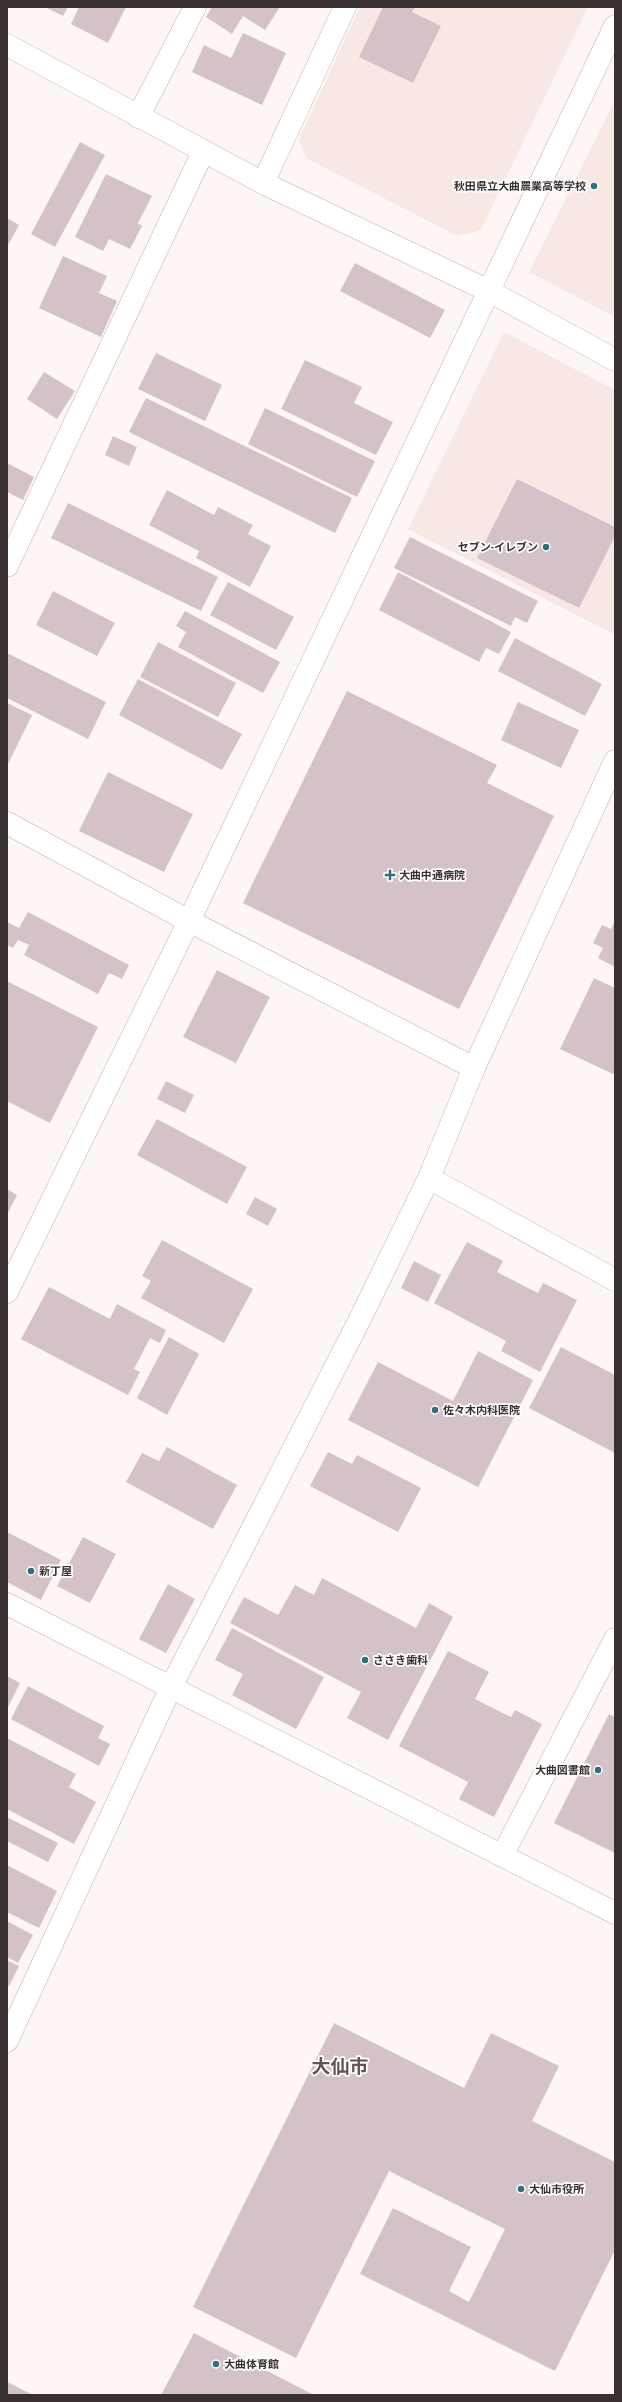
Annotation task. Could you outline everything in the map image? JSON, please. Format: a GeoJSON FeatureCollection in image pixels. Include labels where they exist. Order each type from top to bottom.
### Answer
{"type":"FeatureCollection","features":[{"type":"Feature","properties":{"kind":"street"},"geometry":{"type":"LineString","coordinates":[[138,117],[195,7]]}},
{"type":"Feature","properties":{"kind":"street"},"geometry":{"type":"LineString","coordinates":[[263,183],[345,7]]}},
{"type":"Feature","properties":{"kind":"street"},"geometry":{"type":"LineString","coordinates":[[7,1292],[189,921],[615,26]]}},
{"type":"Feature","properties":{"kind":"street"},"geometry":{"type":"LineString","coordinates":[[7,45],[203,152],[263,183],[489,291],[615,360]]}},
{"type":"Feature","properties":{"kind":"street"},"geometry":{"type":"LineString","coordinates":[[7,566],[203,152]]}},
{"type":"Feature","properties":{"kind":"street"},"geometry":{"type":"LineString","coordinates":[[7,2041],[171,1687],[359,1321],[429,1178],[474,1068],[615,761]]}},
{"type":"Feature","properties":{"kind":"street"},"geometry":{"type":"LineString","coordinates":[[7,823],[189,921],[474,1068]]}},
{"type":"Feature","properties":{"kind":"street"},"geometry":{"type":"LineString","coordinates":[[429,1178],[615,1280]]}},
{"type":"Feature","properties":{"kind":"street"},"geometry":{"type":"LineString","coordinates":[[7,1604],[615,1913]]}},
{"type":"Feature","properties":{"kind":"street"},"geometry":{"type":"LineString","coordinates":[[502,1856],[615,1639]]}},
{"type":"Feature","properties":{"kind":"shaded area"},"geometry":{"type":"Polygon","coordinates":[[[360,7],[588,7],[481,230],[457,236],[306,158],[299,139],[360,7]]]}},
{"type":"Feature","properties":{"kind":"shaded area","name":"秋田県立大曲農業高等学校"},"geometry":{"type":"Polygon","coordinates":[[[615,100],[615,317],[529,272],[615,100]]]}},
{"type":"Feature","properties":{"kind":"shaded area"},"geometry":{"type":"Polygon","coordinates":[[[504,332],[615,390],[615,635],[408,529],[504,332]]]}},
{"type":"Feature","properties":{"kind":"building"},"geometry":{"type":"Polygon","coordinates":[[[45,7],[68,7],[63,16],[45,7]]]}},
{"type":"Feature","properties":{"kind":"building"},"geometry":{"type":"Polygon","coordinates":[[[79,7],[126,7],[108,43],[71,24],[79,7]]]}},
{"type":"Feature","properties":{"kind":"building"},"geometry":{"type":"Polygon","coordinates":[[[212,7],[280,7],[265,30],[243,16],[232,34],[206,17],[212,7]]]}},
{"type":"Feature","properties":{"kind":"building"},"geometry":{"type":"Polygon","coordinates":[[[383,7],[415,7],[412,12],[441,26],[413,83],[359,57],[383,7]]]}},
{"type":"Feature","properties":{"kind":"building"},"geometry":{"type":"Polygon","coordinates":[[[243,33],[286,53],[262,105],[192,72],[204,45],[231,58],[243,33]]]}},
{"type":"Feature","properties":{"kind":"building"},"geometry":{"type":"Polygon","coordinates":[[[80,142],[105,155],[55,247],[31,234],[80,142]]]}},
{"type":"Feature","properties":{"kind":"building"},"geometry":{"type":"Polygon","coordinates":[[[106,174],[152,196],[138,223],[142,226],[130,249],[109,239],[103,251],[75,237],[106,174]]]}},
{"type":"Feature","properties":{"kind":"building"},"geometry":{"type":"Polygon","coordinates":[[[7,218],[19,225],[7,247],[7,218]]]}},
{"type":"Feature","properties":{"kind":"building"},"geometry":{"type":"Polygon","coordinates":[[[63,256],[107,276],[99,293],[117,301],[101,337],[39,308],[63,256]]]}},
{"type":"Feature","properties":{"kind":"building"},"geometry":{"type":"Polygon","coordinates":[[[355,263],[445,310],[430,338],[340,291],[355,263]]]}},
{"type":"Feature","properties":{"kind":"building"},"geometry":{"type":"Polygon","coordinates":[[[156,353],[222,385],[205,421],[138,389],[156,353]]]}},
{"type":"Feature","properties":{"kind":"building"},"geometry":{"type":"Polygon","coordinates":[[[305,360],[362,387],[354,403],[393,422],[376,455],[281,409],[305,360]]]}},
{"type":"Feature","properties":{"kind":"building"},"geometry":{"type":"Polygon","coordinates":[[[44,372],[75,391],[57,419],[27,399],[44,372]]]}},
{"type":"Feature","properties":{"kind":"building"},"geometry":{"type":"Polygon","coordinates":[[[146,398],[352,498],[335,533],[129,432],[146,398]]]}},
{"type":"Feature","properties":{"kind":"building"},"geometry":{"type":"Polygon","coordinates":[[[265,408],[375,461],[357,497],[248,444],[265,408]]]}},
{"type":"Feature","properties":{"kind":"building"},"geometry":{"type":"Polygon","coordinates":[[[113,436],[137,447],[129,466],[105,455],[113,436]]]}},
{"type":"Feature","properties":{"kind":"building"},"geometry":{"type":"Polygon","coordinates":[[[7,463],[34,477],[23,500],[7,492],[7,463]]]}},
{"type":"Feature","properties":{"kind":"building","name":"セブン-イレブン"},"geometry":{"type":"Polygon","coordinates":[[[517,479],[615,527],[615,536],[579,608],[477,558],[517,479]]]}},
{"type":"Feature","properties":{"kind":"building"},"geometry":{"type":"Polygon","coordinates":[[[167,490],[214,515],[218,507],[253,525],[248,534],[271,546],[250,587],[196,558],[199,551],[149,525],[167,490]]]}},
{"type":"Feature","properties":{"kind":"building"},"geometry":{"type":"Polygon","coordinates":[[[68,503],[218,577],[201,611],[51,538],[68,503]]]}},
{"type":"Feature","properties":{"kind":"building"},"geometry":{"type":"Polygon","coordinates":[[[410,537],[538,601],[527,623],[515,617],[511,626],[394,568],[410,537]]]}},
{"type":"Feature","properties":{"kind":"building"},"geometry":{"type":"Polygon","coordinates":[[[398,572],[511,632],[499,654],[486,648],[479,662],[379,610],[398,572]]]}},
{"type":"Feature","properties":{"kind":"building"},"geometry":{"type":"Polygon","coordinates":[[[228,582],[294,617],[276,650],[210,615],[228,582]]]}},
{"type":"Feature","properties":{"kind":"building"},"geometry":{"type":"Polygon","coordinates":[[[53,591],[115,623],[97,656],[36,625],[53,591]]]}},
{"type":"Feature","properties":{"kind":"building"},"geometry":{"type":"Polygon","coordinates":[[[185,611],[280,662],[263,693],[178,647],[186,632],[176,626],[185,611]]]}},
{"type":"Feature","properties":{"kind":"building"},"geometry":{"type":"Polygon","coordinates":[[[515,638],[602,684],[585,716],[498,671],[515,638]]]}},
{"type":"Feature","properties":{"kind":"building"},"geometry":{"type":"Polygon","coordinates":[[[158,642],[236,683],[218,717],[140,677],[158,642]]]}},
{"type":"Feature","properties":{"kind":"building"},"geometry":{"type":"Polygon","coordinates":[[[7,653],[106,702],[88,739],[7,698],[7,653]]]}},
{"type":"Feature","properties":{"kind":"building"},"geometry":{"type":"Polygon","coordinates":[[[138,679],[242,734],[222,770],[119,715],[138,679]]]}},
{"type":"Feature","properties":{"kind":"building"},"geometry":{"type":"Polygon","coordinates":[[[347,691],[497,765],[487,783],[554,816],[459,1009],[243,903],[347,691]]]}},
{"type":"Feature","properties":{"kind":"building"},"geometry":{"type":"Polygon","coordinates":[[[518,702],[579,730],[561,768],[501,740],[518,702]]]}},
{"type":"Feature","properties":{"kind":"building"},"geometry":{"type":"Polygon","coordinates":[[[7,703],[32,715],[7,766],[7,703]]]}},
{"type":"Feature","properties":{"kind":"building"},"geometry":{"type":"Polygon","coordinates":[[[108,772],[193,814],[164,872],[79,831],[108,772]]]}},
{"type":"Feature","properties":{"kind":"building"},"geometry":{"type":"Polygon","coordinates":[[[28,912],[129,965],[122,979],[109,973],[98,994],[24,955],[29,945],[18,940],[13,948],[7,945],[7,922],[19,928],[28,912]]]}},
{"type":"Feature","properties":{"kind":"building"},"geometry":{"type":"Polygon","coordinates":[[[615,921],[615,967],[598,958],[603,948],[593,943],[602,925],[611,929],[615,921]]]}},
{"type":"Feature","properties":{"kind":"building"},"geometry":{"type":"Polygon","coordinates":[[[217,970],[270,997],[236,1063],[183,1037],[217,970]]]}},
{"type":"Feature","properties":{"kind":"building"},"geometry":{"type":"Polygon","coordinates":[[[594,978],[615,988],[615,1075],[560,1049],[594,978]]]}},
{"type":"Feature","properties":{"kind":"building"},"geometry":{"type":"Polygon","coordinates":[[[7,981],[98,1027],[50,1123],[7,1101],[7,981]]]}},
{"type":"Feature","properties":{"kind":"building"},"geometry":{"type":"Polygon","coordinates":[[[166,1081],[194,1095],[185,1113],[157,1099],[166,1081]]]}},
{"type":"Feature","properties":{"kind":"building"},"geometry":{"type":"Polygon","coordinates":[[[157,1119],[247,1167],[227,1204],[137,1155],[157,1119]]]}},
{"type":"Feature","properties":{"kind":"building"},"geometry":{"type":"Polygon","coordinates":[[[7,1189],[17,1195],[7,1215],[7,1189]]]}},
{"type":"Feature","properties":{"kind":"building"},"geometry":{"type":"Polygon","coordinates":[[[255,1197],[277,1209],[268,1226],[246,1214],[255,1197]]]}},
{"type":"Feature","properties":{"kind":"building"},"geometry":{"type":"Polygon","coordinates":[[[162,1240],[253,1289],[224,1343],[141,1298],[151,1281],[142,1276],[162,1240]]]}},
{"type":"Feature","properties":{"kind":"building"},"geometry":{"type":"Polygon","coordinates":[[[467,1242],[503,1261],[497,1272],[538,1293],[543,1283],[577,1300],[540,1372],[501,1351],[506,1341],[434,1303],[467,1242]]]}},
{"type":"Feature","properties":{"kind":"building"},"geometry":{"type":"Polygon","coordinates":[[[414,1261],[441,1275],[428,1302],[401,1288],[414,1261]]]}},
{"type":"Feature","properties":{"kind":"building"},"geometry":{"type":"Polygon","coordinates":[[[49,1287],[110,1319],[117,1304],[166,1330],[160,1343],[150,1338],[134,1369],[140,1372],[128,1395],[21,1339],[49,1287]]]}},
{"type":"Feature","properties":{"kind":"building"},"geometry":{"type":"Polygon","coordinates":[[[169,1337],[199,1354],[167,1415],[137,1398],[169,1337]]]}},
{"type":"Feature","properties":{"kind":"building"},"geometry":{"type":"Polygon","coordinates":[[[561,1347],[615,1375],[615,1453],[529,1408],[561,1347]]]}},
{"type":"Feature","properties":{"kind":"building","name":"佐々木内科医院"},"geometry":{"type":"Polygon","coordinates":[[[478,1351],[533,1380],[478,1487],[348,1420],[378,1362],[453,1401],[478,1351]]]}},
{"type":"Feature","properties":{"kind":"building"},"geometry":{"type":"Polygon","coordinates":[[[167,1447],[237,1485],[213,1529],[126,1482],[142,1453],[159,1461],[167,1447]]]}},
{"type":"Feature","properties":{"kind":"building"},"geometry":{"type":"Polygon","coordinates":[[[328,1452],[352,1464],[357,1455],[421,1488],[398,1532],[310,1486],[328,1452]]]}},
{"type":"Feature","properties":{"kind":"building","name":"新丁屋"},"geometry":{"type":"Polygon","coordinates":[[[7,1532],[61,1560],[41,1600],[7,1582],[7,1532]]]}},
{"type":"Feature","properties":{"kind":"building"},"geometry":{"type":"Polygon","coordinates":[[[83,1537],[116,1554],[90,1603],[57,1586],[83,1537]]]}},
{"type":"Feature","properties":{"kind":"building","name":"ささき歯科"},"geometry":{"type":"Polygon","coordinates":[[[322,1578],[416,1628],[429,1603],[453,1617],[388,1740],[347,1718],[361,1692],[230,1623],[244,1597],[278,1615],[295,1585],[314,1595],[322,1578]]]}},
{"type":"Feature","properties":{"kind":"building"},"geometry":{"type":"Polygon","coordinates":[[[168,1584],[195,1599],[166,1653],[139,1639],[168,1584]]]}},
{"type":"Feature","properties":{"kind":"building"},"geometry":{"type":"Polygon","coordinates":[[[232,1628],[324,1677],[296,1729],[232,1695],[243,1674],[215,1660],[232,1628]]]}},
{"type":"Feature","properties":{"kind":"building"},"geometry":{"type":"Polygon","coordinates":[[[448,1651],[489,1672],[475,1699],[511,1717],[515,1710],[542,1724],[494,1817],[459,1799],[468,1782],[399,1746],[448,1651]]]}},
{"type":"Feature","properties":{"kind":"building"},"geometry":{"type":"Polygon","coordinates":[[[7,1676],[20,1683],[7,1709],[7,1676]]]}},
{"type":"Feature","properties":{"kind":"building"},"geometry":{"type":"Polygon","coordinates":[[[28,1686],[104,1726],[98,1738],[110,1744],[99,1766],[11,1719],[28,1686]]]}},
{"type":"Feature","properties":{"kind":"building","name":"大曲図書館"},"geometry":{"type":"Polygon","coordinates":[[[609,1714],[615,1717],[615,1853],[554,1823],[609,1714]]]}},
{"type":"Feature","properties":{"kind":"building"},"geometry":{"type":"Polygon","coordinates":[[[7,1738],[76,1774],[69,1787],[96,1802],[74,1844],[7,1809],[7,1738]]]}},
{"type":"Feature","properties":{"kind":"building"},"geometry":{"type":"Polygon","coordinates":[[[7,1817],[58,1843],[48,1862],[7,1841],[7,1817]]]}},
{"type":"Feature","properties":{"kind":"building"},"geometry":{"type":"Polygon","coordinates":[[[7,1865],[57,1891],[39,1928],[7,1912],[7,1865]]]}},
{"type":"Feature","properties":{"kind":"building"},"geometry":{"type":"Polygon","coordinates":[[[7,1921],[33,1935],[18,1963],[7,1957],[7,1921]]]}},
{"type":"Feature","properties":{"kind":"building"},"geometry":{"type":"Polygon","coordinates":[[[7,1960],[19,1966],[9,1986],[7,1985],[7,1960]]]}},
{"type":"Feature","properties":{"kind":"building","name":"大仙市役所"},"geometry":{"type":"Polygon","coordinates":[[[334,2023],[464,2088],[491,2033],[559,2066],[532,2121],[615,2162],[615,2250],[555,2371],[360,2274],[393,2208],[471,2247],[449,2291],[469,2302],[505,2229],[389,2171],[296,2358],[193,2307],[334,2023]]]}},
{"type":"Feature","properties":{"kind":"building","name":"大曲体育館"},"geometry":{"type":"Polygon","coordinates":[[[194,2333],[314,2395],[161,2395],[194,2333]]]}},
{"type":"Feature","properties":{"kind":"building"},"geometry":{"type":"Polygon","coordinates":[[[7,2382],[33,2395],[7,2395],[7,2382]]]}},
{"type":"Feature","properties":{"kind":"place","name":"秋田県立大曲農業高等学校"},"geometry":{"type":"Point","coordinates":[594,186]}},
{"type":"Feature","properties":{"kind":"place","name":"セブン-イレブン"},"geometry":{"type":"Point","coordinates":[546,547]}},
{"type":"Feature","properties":{"kind":"place","name":"大曲中通病院"},"geometry":{"type":"Point","coordinates":[390,875]}},
{"type":"Feature","properties":{"kind":"place","name":"佐々木内科医院"},"geometry":{"type":"Point","coordinates":[435,1410]}},
{"type":"Feature","properties":{"kind":"place","name":"新丁屋"},"geometry":{"type":"Point","coordinates":[31,1571]}},
{"type":"Feature","properties":{"kind":"place","name":"ささき歯科"},"geometry":{"type":"Point","coordinates":[365,1660]}},
{"type":"Feature","properties":{"kind":"place","name":"大曲図書館"},"geometry":{"type":"Point","coordinates":[598,1770]}},
{"type":"Feature","properties":{"kind":"place","name":"大仙市役所"},"geometry":{"type":"Point","coordinates":[521,2189]}},
{"type":"Feature","properties":{"kind":"place","name":"大曲体育館"},"geometry":{"type":"Point","coordinates":[216,2364]}},
{"type":"Feature","properties":{"kind":"district","name":"大仙市"},"geometry":{"type":"Point","coordinates":[340,2066]}}]}
